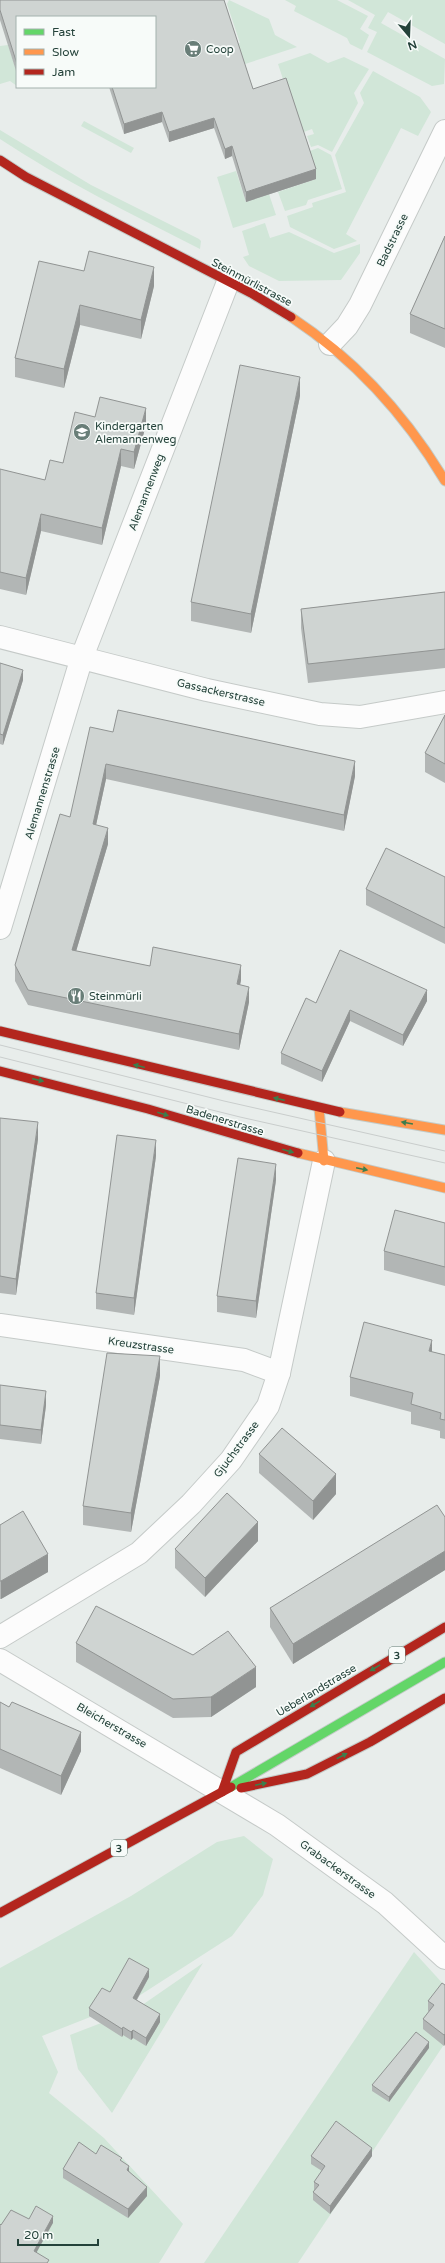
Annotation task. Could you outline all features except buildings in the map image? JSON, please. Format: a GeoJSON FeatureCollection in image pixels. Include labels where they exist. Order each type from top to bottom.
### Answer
{"type":"FeatureCollection","features":[{"type":"Feature","properties":{"kind":"main road","name":"Steinmürlistrasse"},"geometry":{"type":"LineString","coordinates":[[0,160],[26,177],[290,316],[330,344],[373,381],[402,416],[445,481]]}},
{"type":"Feature","properties":{"kind":"main road"},"geometry":{"type":"LineString","coordinates":[[0,1031],[319,1108],[445,1130]]}},
{"type":"Feature","properties":{"kind":"main road","name":"Badenerstrasse"},"geometry":{"type":"LineString","coordinates":[[0,1071],[148,1109],[324,1161],[445,1188]]}},
{"type":"Feature","properties":{"kind":"main road"},"geometry":{"type":"LineString","coordinates":[[319,1108],[324,1161]]}},
{"type":"Feature","properties":{"kind":"main road","name":"Ueberlandstrasse"},"geometry":{"type":"LineString","coordinates":[[222,1792],[236,1752],[445,1627]]}},
{"type":"Feature","properties":{"kind":"main road","name":"3"},"geometry":{"type":"LineString","coordinates":[[0,1913],[222,1792],[445,1662]]}},
{"type":"Feature","properties":{"kind":"main road","name":"3"},"geometry":{"type":"LineString","coordinates":[[222,1792],[307,1774],[370,1742],[445,1698]]}},
{"type":"Feature","properties":{"kind":"street","name":"Badstrasse"},"geometry":{"type":"LineString","coordinates":[[330,344],[346,326],[360,305],[445,131]]}},
{"type":"Feature","properties":{"kind":"street","name":"Alemannenweg"},"geometry":{"type":"LineString","coordinates":[[82,657],[228,282]]}},
{"type":"Feature","properties":{"kind":"street","name":"Gassackerstrasse"},"geometry":{"type":"LineString","coordinates":[[0,637],[207,690],[320,714],[360,717],[445,702]]}},
{"type":"Feature","properties":{"kind":"street","name":"Alemannenstrasse"},"geometry":{"type":"LineString","coordinates":[[0,928],[82,657]]}},
{"type":"Feature","properties":{"kind":"street","name":"Gjuchstrasse"},"geometry":{"type":"LineString","coordinates":[[0,1637],[139,1553],[185,1510],[235,1454],[268,1406],[279,1373],[324,1161]]}},
{"type":"Feature","properties":{"kind":"street","name":"Kreuzstrasse"},"geometry":{"type":"LineString","coordinates":[[0,1325],[244,1360],[279,1373]]}},
{"type":"Feature","properties":{"kind":"street","name":"Bleicherstrasse"},"geometry":{"type":"LineString","coordinates":[[0,1660],[222,1792]]}},
{"type":"Feature","properties":{"kind":"street","name":"Grabackerstrasse"},"geometry":{"type":"LineString","coordinates":[[222,1792],[277,1825],[385,1903],[445,1958]]}},
{"type":"Feature","properties":{"kind":"green space"},"geometry":{"type":"Polygon","coordinates":[[[229,0],[269,19],[275,35],[297,47],[242,65],[235,45],[240,43],[227,4],[229,0]]]}},
{"type":"Feature","properties":{"kind":"green space"},"geometry":{"type":"Polygon","coordinates":[[[285,0],[337,0],[368,16],[360,29],[369,35],[362,50],[350,44],[347,38],[294,11],[296,6],[285,0]]]}},
{"type":"Feature","properties":{"kind":"green space"},"geometry":{"type":"Polygon","coordinates":[[[348,0],[445,0],[445,44],[388,12],[381,23],[445,59],[444,84],[432,86],[367,52],[377,32],[368,28],[375,15],[348,0]]]}},
{"type":"Feature","properties":{"kind":"green space"},"geometry":{"type":"Polygon","coordinates":[[[8,45],[16,70],[16,85],[10,81],[0,84],[0,46],[8,45]]]}},
{"type":"Feature","properties":{"kind":"green space"},"geometry":{"type":"Polygon","coordinates":[[[310,53],[328,63],[344,57],[369,69],[354,93],[358,103],[332,152],[318,145],[311,147],[307,136],[314,134],[312,129],[301,133],[278,64],[310,53]]]}},
{"type":"Feature","properties":{"kind":"green space"},"geometry":{"type":"Polygon","coordinates":[[[373,71],[420,97],[431,112],[418,136],[401,128],[346,234],[357,241],[334,249],[290,227],[287,216],[313,207],[312,203],[346,192],[335,155],[364,103],[360,93],[373,71]]]}},
{"type":"Feature","properties":{"kind":"green space"},"geometry":{"type":"Polygon","coordinates":[[[84,121],[134,148],[131,153],[81,126],[84,121]]]}},
{"type":"Feature","properties":{"kind":"green space"},"geometry":{"type":"Polygon","coordinates":[[[0,130],[91,185],[199,239],[201,241],[200,249],[98,197],[48,169],[0,139],[0,130]]]}},
{"type":"Feature","properties":{"kind":"green space"},"geometry":{"type":"Polygon","coordinates":[[[318,148],[331,155],[342,189],[308,200],[306,205],[285,211],[278,192],[316,179],[307,152],[318,148]]]}},
{"type":"Feature","properties":{"kind":"green space"},"geometry":{"type":"Polygon","coordinates":[[[236,171],[246,202],[269,194],[276,215],[233,228],[217,177],[236,171]]]}},
{"type":"Feature","properties":{"kind":"green space"},"geometry":{"type":"Polygon","coordinates":[[[265,223],[270,238],[289,232],[334,253],[360,244],[360,253],[341,280],[279,281],[249,266],[243,257],[249,255],[242,231],[265,223]]]}},
{"type":"Feature","properties":{"kind":"green space"},"geometry":{"type":"Polygon","coordinates":[[[244,1836],[273,1859],[263,1895],[232,1936],[131,2001],[42,2036],[58,2072],[49,2093],[104,2138],[183,2224],[159,2263],[0,2263],[0,1968],[131,1896],[217,1842],[244,1836]]]}},
{"type":"Feature","properties":{"kind":"green space"},"geometry":{"type":"Polygon","coordinates":[[[414,1952],[445,1986],[445,2043],[298,2263],[204,2263],[414,1952]]]}},
{"type":"Feature","properties":{"kind":"green space"},"geometry":{"type":"Polygon","coordinates":[[[203,1963],[112,2113],[78,2069],[70,2035],[135,2010],[203,1963]]]}},
{"type":"Feature","properties":{"kind":"tram line"},"geometry":{"type":"LineString","coordinates":[[0,1045],[224,1101],[445,1151]]}},
{"type":"Feature","properties":{"kind":"tram line"},"geometry":{"type":"LineString","coordinates":[[0,1057],[240,1117],[445,1163]]}},
{"type":"Feature","properties":{"kind":"traffic: fast"},"geometry":{"type":"LineString","coordinates":[[231,1787],[445,1662]]}},
{"type":"Feature","properties":{"kind":"traffic: slow"},"geometry":{"type":"LineString","coordinates":[[291,317],[337,351],[377,390],[413,433],[430,456],[445,481]]}},
{"type":"Feature","properties":{"kind":"traffic: slow"},"geometry":{"type":"LineString","coordinates":[[319,1108],[324,1161]]}},
{"type":"Feature","properties":{"kind":"traffic: slow"},"geometry":{"type":"LineString","coordinates":[[340,1112],[445,1130]]}},
{"type":"Feature","properties":{"kind":"traffic: slow"},"geometry":{"type":"LineString","coordinates":[[298,1153],[445,1188]]}},
{"type":"Feature","properties":{"kind":"traffic: jam"},"geometry":{"type":"LineString","coordinates":[[0,160],[26,177],[251,293],[291,317]]}},
{"type":"Feature","properties":{"kind":"traffic: jam"},"geometry":{"type":"LineString","coordinates":[[0,1031],[340,1112]]}},
{"type":"Feature","properties":{"kind":"traffic: jam"},"geometry":{"type":"LineString","coordinates":[[0,1071],[148,1109],[298,1153]]}},
{"type":"Feature","properties":{"kind":"traffic: jam"},"geometry":{"type":"LineString","coordinates":[[222,1792],[236,1752],[445,1627]]}},
{"type":"Feature","properties":{"kind":"traffic: jam"},"geometry":{"type":"LineString","coordinates":[[241,1788],[307,1774],[370,1742],[445,1698]]}},
{"type":"Feature","properties":{"kind":"traffic: jam"},"geometry":{"type":"LineString","coordinates":[[0,1913],[231,1787]]}},
{"type":"Feature","properties":{"kind":"place","name":"Coop"},"geometry":{"type":"Point","coordinates":[193,49]}},
{"type":"Feature","properties":{"kind":"place","name":"Kindergarten Alemannenweg"},"geometry":{"type":"Point","coordinates":[82,432]}},
{"type":"Feature","properties":{"kind":"place","name":"Steinmürli"},"geometry":{"type":"Point","coordinates":[76,996]}}]}
